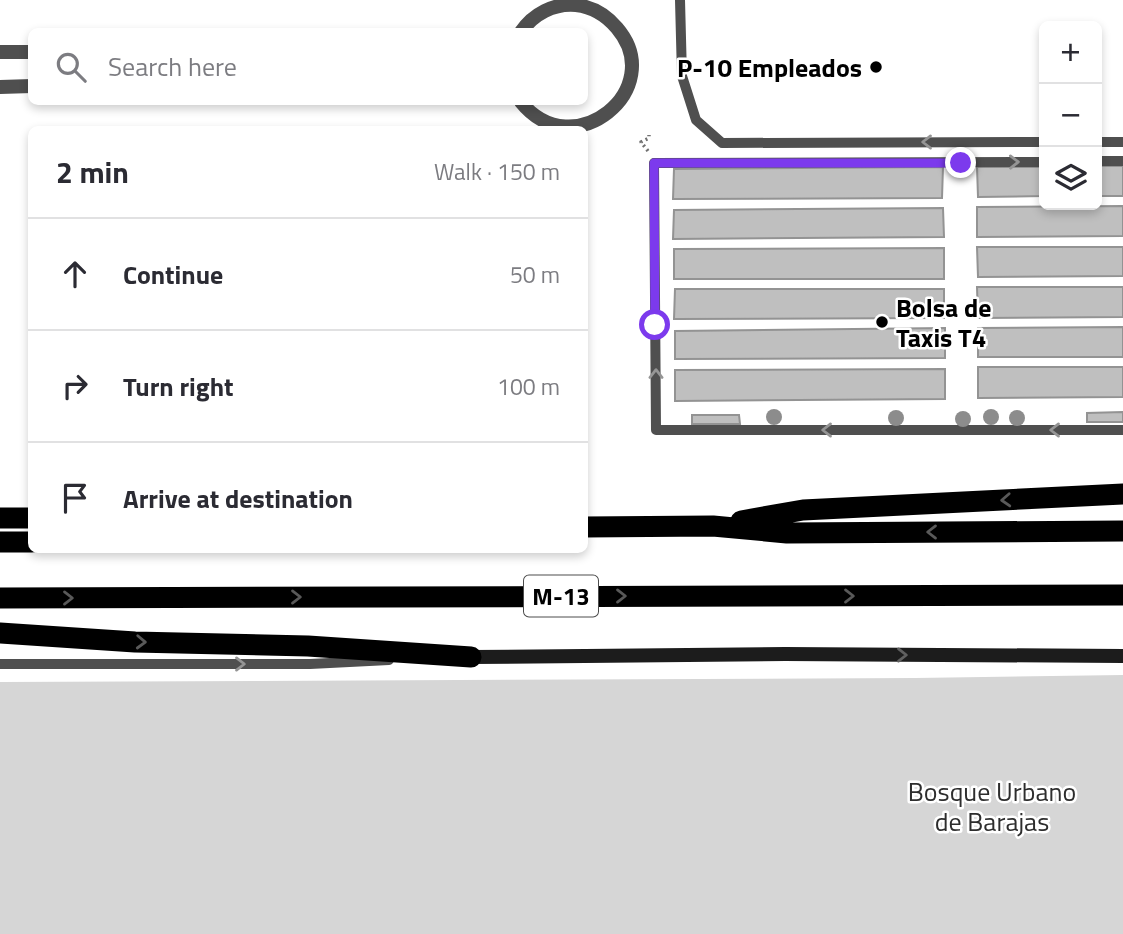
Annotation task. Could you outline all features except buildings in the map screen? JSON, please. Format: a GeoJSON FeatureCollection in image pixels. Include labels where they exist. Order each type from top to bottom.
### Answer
{"type":"FeatureCollection","features":[{"type":"Feature","properties":{"kind":"highway"},"geometry":{"type":"LineString","coordinates":[[713,526],[803,510],[1123,494]]}},
{"type":"Feature","properties":{"kind":"highway"},"geometry":{"type":"LineString","coordinates":[[0,518],[28,518]]}},
{"type":"Feature","properties":{"kind":"highway"},"geometry":{"type":"LineString","coordinates":[[588,527],[713,526],[787,533],[1123,531]]}},
{"type":"Feature","properties":{"kind":"highway"},"geometry":{"type":"LineString","coordinates":[[0,542],[28,542]]}},
{"type":"Feature","properties":{"kind":"highway","name":"M-13"},"geometry":{"type":"LineString","coordinates":[[0,598],[1123,595]]}},
{"type":"Feature","properties":{"kind":"highway"},"geometry":{"type":"LineString","coordinates":[[0,634],[135,642],[308,646],[471,657]]}},
{"type":"Feature","properties":{"kind":"street"},"geometry":{"type":"LineString","coordinates":[[523,28],[539,0]]}},
{"type":"Feature","properties":{"kind":"street"},"geometry":{"type":"LineString","coordinates":[[582,126],[606,115],[619,103],[628,87],[631,69],[630,51],[623,34],[599,0]]}},
{"type":"Feature","properties":{"kind":"street"},"geometry":{"type":"LineString","coordinates":[[523,28],[541,12],[567,5],[594,10],[610,19]]}},
{"type":"Feature","properties":{"kind":"street"},"geometry":{"type":"LineString","coordinates":[[0,52],[28,52]]}},
{"type":"Feature","properties":{"kind":"street"},"geometry":{"type":"LineString","coordinates":[[0,87],[28,86]]}},
{"type":"Feature","properties":{"kind":"street"},"geometry":{"type":"LineString","coordinates":[[523,105],[545,121],[560,126]]}},
{"type":"Feature","properties":{"kind":"street"},"geometry":{"type":"LineString","coordinates":[[471,657],[771,654],[1123,656]]}},
{"type":"Feature","properties":{"kind":"lane"},"geometry":{"type":"LineString","coordinates":[[680,0],[682,76],[696,120],[722,143],[1039,142]]}},
{"type":"Feature","properties":{"kind":"lane"},"geometry":{"type":"LineString","coordinates":[[1102,142],[1123,142]]}},
{"type":"Feature","properties":{"kind":"lane"},"geometry":{"type":"LineString","coordinates":[[1102,161],[1123,161]]}},
{"type":"Feature","properties":{"kind":"lane"},"geometry":{"type":"LineString","coordinates":[[1039,162],[654,163],[656,430],[1123,430]]}},
{"type":"Feature","properties":{"kind":"lane"},"geometry":{"type":"LineString","coordinates":[[0,664],[310,664],[471,657]]}},
{"type":"Feature","properties":{"kind":"path"},"geometry":{"type":"LineString","coordinates":[[647,157],[649,150],[641,142],[649,138],[649,135]]}},
{"type":"Feature","properties":{"kind":"green space","name":"Bosque Urbano de Barajas"},"geometry":{"type":"Polygon","coordinates":[[[1123,675],[1123,934],[0,934],[0,682],[1123,675]]]}},
{"type":"Feature","properties":{"kind":"place","name":"P-10 Empleados"},"geometry":{"type":"Point","coordinates":[876,67]}},
{"type":"Feature","properties":{"kind":"place","name":"Bolsa de Taxis T4"},"geometry":{"type":"Point","coordinates":[882,322]}},
{"type":"Feature","properties":{"kind":"route"},"geometry":{"type":"LineString","coordinates":[[655,325],[654,163],[961,163]]}}]}
